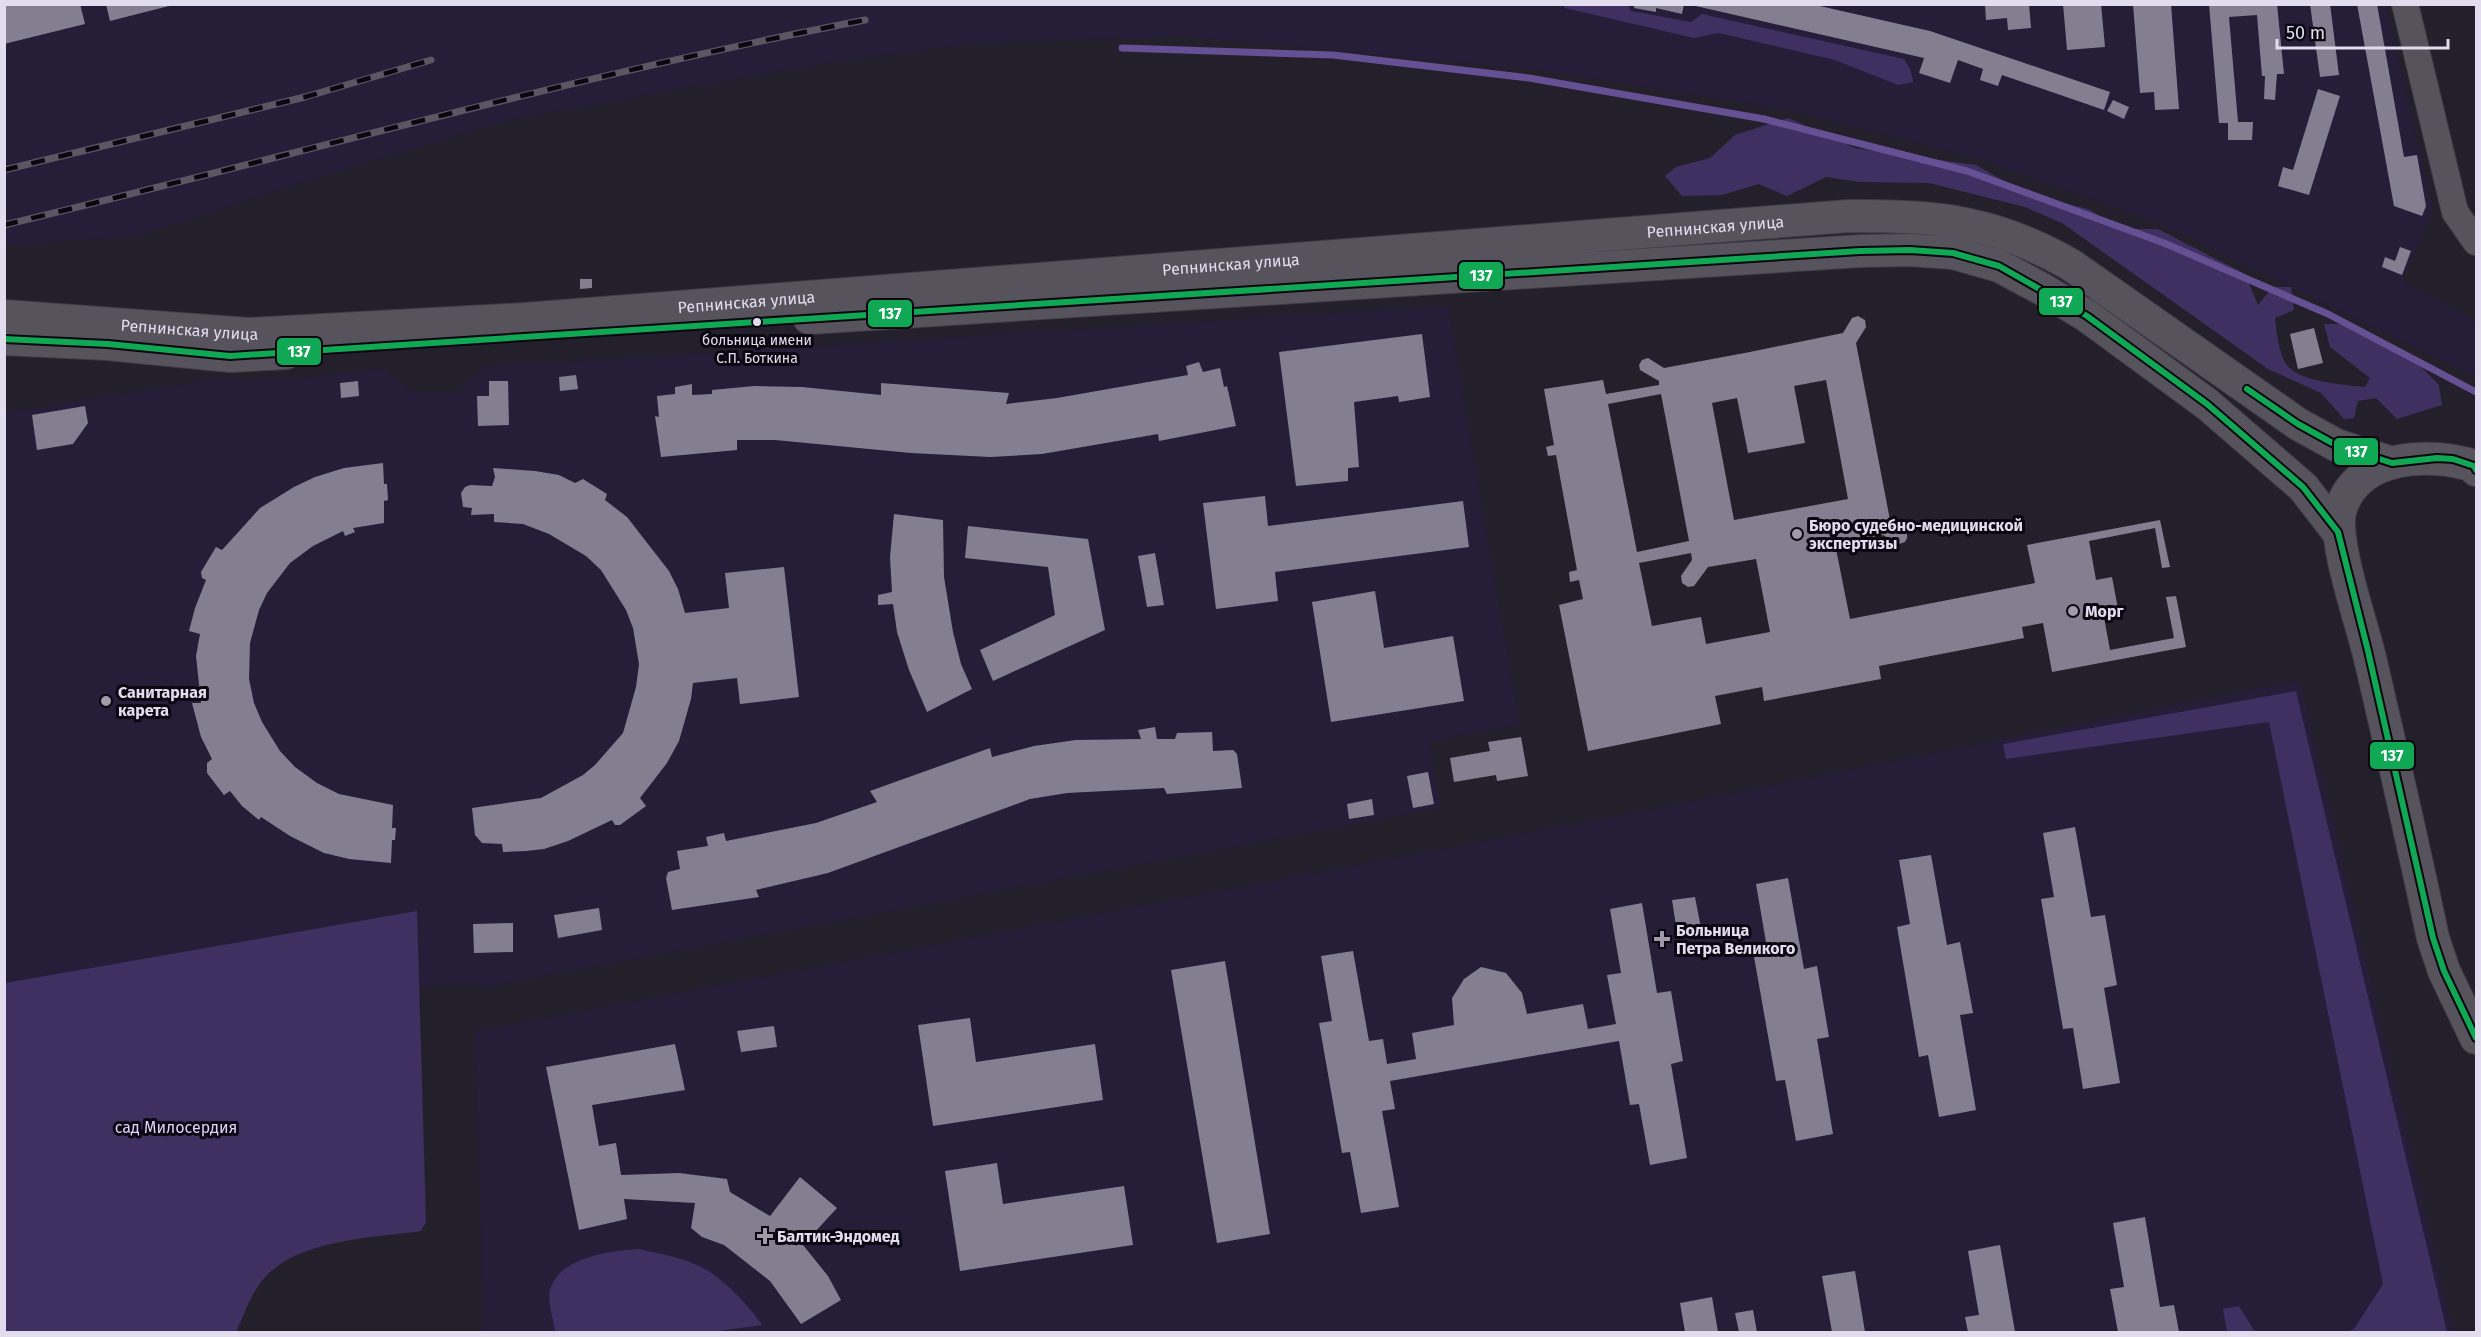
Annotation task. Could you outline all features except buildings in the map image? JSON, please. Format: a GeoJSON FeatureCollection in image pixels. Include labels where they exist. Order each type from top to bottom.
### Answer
{"type":"FeatureCollection","features":[{"type":"Feature","properties":{"kind":"street"},"geometry":{"type":"LineString","coordinates":[[2405,4],[2456,212],[2476,242]]}},
{"type":"Feature","properties":{"kind":"street","name":"Репнинская улица"},"geometry":{"type":"LineString","coordinates":[[4,316],[249,334],[525,319],[1849,216],[1910,216],[1962,222],[2001,232],[2041,248],[2071,265],[2298,424],[2336,446],[2392,463]]}},
{"type":"Feature","properties":{"kind":"street","name":"Репнинская улица"},"geometry":{"type":"LineString","coordinates":[[4,339],[108,345],[230,356],[1860,250],[1942,253],[1999,266],[2069,305],[2121,340],[2207,404],[2288,474],[2303,488],[2338,532]]}},
{"type":"Feature","properties":{"kind":"street"},"geometry":{"type":"LineString","coordinates":[[2472,1024],[2444,971],[2433,938],[2368,651],[2338,532],[2341,508],[2352,487],[2370,471],[2392,463],[2437,458],[2453,459],[2476,466]]}},
{"type":"Feature","properties":{"kind":"shaded area"},"geometry":{"type":"Polygon","coordinates":[[[4,5],[2386,5],[2433,210],[2402,281],[2476,321],[2476,377],[2157,222],[1982,160],[1791,110],[1532,69],[1181,36],[977,43],[832,62],[516,118],[329,174],[136,236],[5,245],[4,5]]]}},
{"type":"Feature","properties":{"kind":"shaded area"},"geometry":{"type":"Polygon","coordinates":[[[1448,306],[1519,725],[1429,741],[1441,808],[485,987],[478,984],[420,986],[417,911],[5,983],[5,412],[212,380],[281,381],[376,369],[386,371],[409,392],[456,392],[484,367],[1448,306]]]}},
{"type":"Feature","properties":{"kind":"shaded area","name":"Больница Петра Великого"},"geometry":{"type":"Polygon","coordinates":[[[2300,680],[2454,1332],[482,1332],[476,1031],[1581,823],[2300,680]]]}},
{"type":"Feature","properties":{"kind":"green space"},"geometry":{"type":"Polygon","coordinates":[[[1563,5],[1628,5],[1631,11],[1691,22],[1702,14],[1904,59],[1911,71],[1913,82],[1898,85],[1835,60],[1719,33],[1694,38],[1565,8],[1563,5]]]}},
{"type":"Feature","properties":{"kind":"green space"},"geometry":{"type":"Polygon","coordinates":[[[1788,118],[1855,148],[1976,165],[2027,194],[2088,209],[2120,229],[2158,229],[2245,274],[2258,305],[2273,287],[2291,287],[2294,310],[2275,318],[2281,353],[2292,370],[2323,382],[2365,387],[2370,378],[2330,347],[2324,324],[2340,324],[2407,353],[2439,385],[2442,405],[2397,419],[2376,398],[2358,401],[2354,418],[2344,419],[2321,393],[2268,369],[2062,223],[2025,207],[1929,183],[1860,182],[1826,177],[1787,196],[1759,184],[1722,195],[1682,196],[1665,176],[1676,167],[1710,158],[1735,135],[1788,118]]]}},
{"type":"Feature","properties":{"kind":"green space"},"geometry":{"type":"Polygon","coordinates":[[[2296,691],[2447,1332],[2346,1332],[2354,1329],[2383,1284],[2269,722],[2006,759],[2003,744],[2296,691]]]}},
{"type":"Feature","properties":{"kind":"green space","name":"сад Милосердия"},"geometry":{"type":"Polygon","coordinates":[[[417,911],[426,1222],[421,1231],[339,1242],[299,1254],[282,1263],[267,1275],[257,1288],[236,1332],[5,1332],[5,983],[417,911]]]}},
{"type":"Feature","properties":{"kind":"green space"},"geometry":{"type":"Polygon","coordinates":[[[639,1249],[685,1260],[702,1267],[738,1296],[762,1325],[712,1332],[555,1332],[549,1295],[555,1279],[564,1270],[574,1263],[600,1254],[639,1249]]]}},
{"type":"Feature","properties":{"kind":"green space"},"geometry":{"type":"Polygon","coordinates":[[[2239,1306],[2255,1332],[2227,1332],[2223,1309],[2239,1306]]]}},
{"type":"Feature","properties":{"kind":"waterway"},"geometry":{"type":"LineString","coordinates":[[1122,48],[1333,55],[1529,78],[1764,119],[1967,171],[2164,243],[2328,314],[2476,392]]}},
{"type":"Feature","properties":{"kind":"railway"},"geometry":{"type":"LineString","coordinates":[[4,225],[541,91],[865,20]]}},
{"type":"Feature","properties":{"kind":"railway"},"geometry":{"type":"LineString","coordinates":[[4,170],[305,97],[431,60]]}},
{"type":"Feature","properties":{"kind":"transit line","name":"137"},"geometry":{"type":"LineString","coordinates":[[4,339],[108,344],[230,356],[1860,251],[1910,250],[1953,253],[1999,266],[2087,316],[2207,404],[2303,487],[2338,532],[2368,651],[2433,938],[2444,971],[2476,1038]]}},
{"type":"Feature","properties":{"kind":"transit line","name":"137"},"geometry":{"type":"LineString","coordinates":[[2247,389],[2298,424],[2336,445],[2392,463],[2437,458],[2453,459],[2474,466],[2476,470]]}},
{"type":"Feature","properties":{"kind":"place","name":"больница имени С.П. Боткина"},"geometry":{"type":"Point","coordinates":[757,322]}},
{"type":"Feature","properties":{"kind":"place","name":"Бюро судебно-медицинской экспертизы"},"geometry":{"type":"Point","coordinates":[1797,534]}},
{"type":"Feature","properties":{"kind":"place","name":"Морг"},"geometry":{"type":"Point","coordinates":[2073,611]}},
{"type":"Feature","properties":{"kind":"place","name":"Санитарная карета"},"geometry":{"type":"Point","coordinates":[106,701]}},
{"type":"Feature","properties":{"kind":"place","name":"Больница Петра Великого"},"geometry":{"type":"Point","coordinates":[1662,939]}},
{"type":"Feature","properties":{"kind":"place","name":"Балтик-Эндомед"},"geometry":{"type":"Point","coordinates":[765,1236]}}]}
